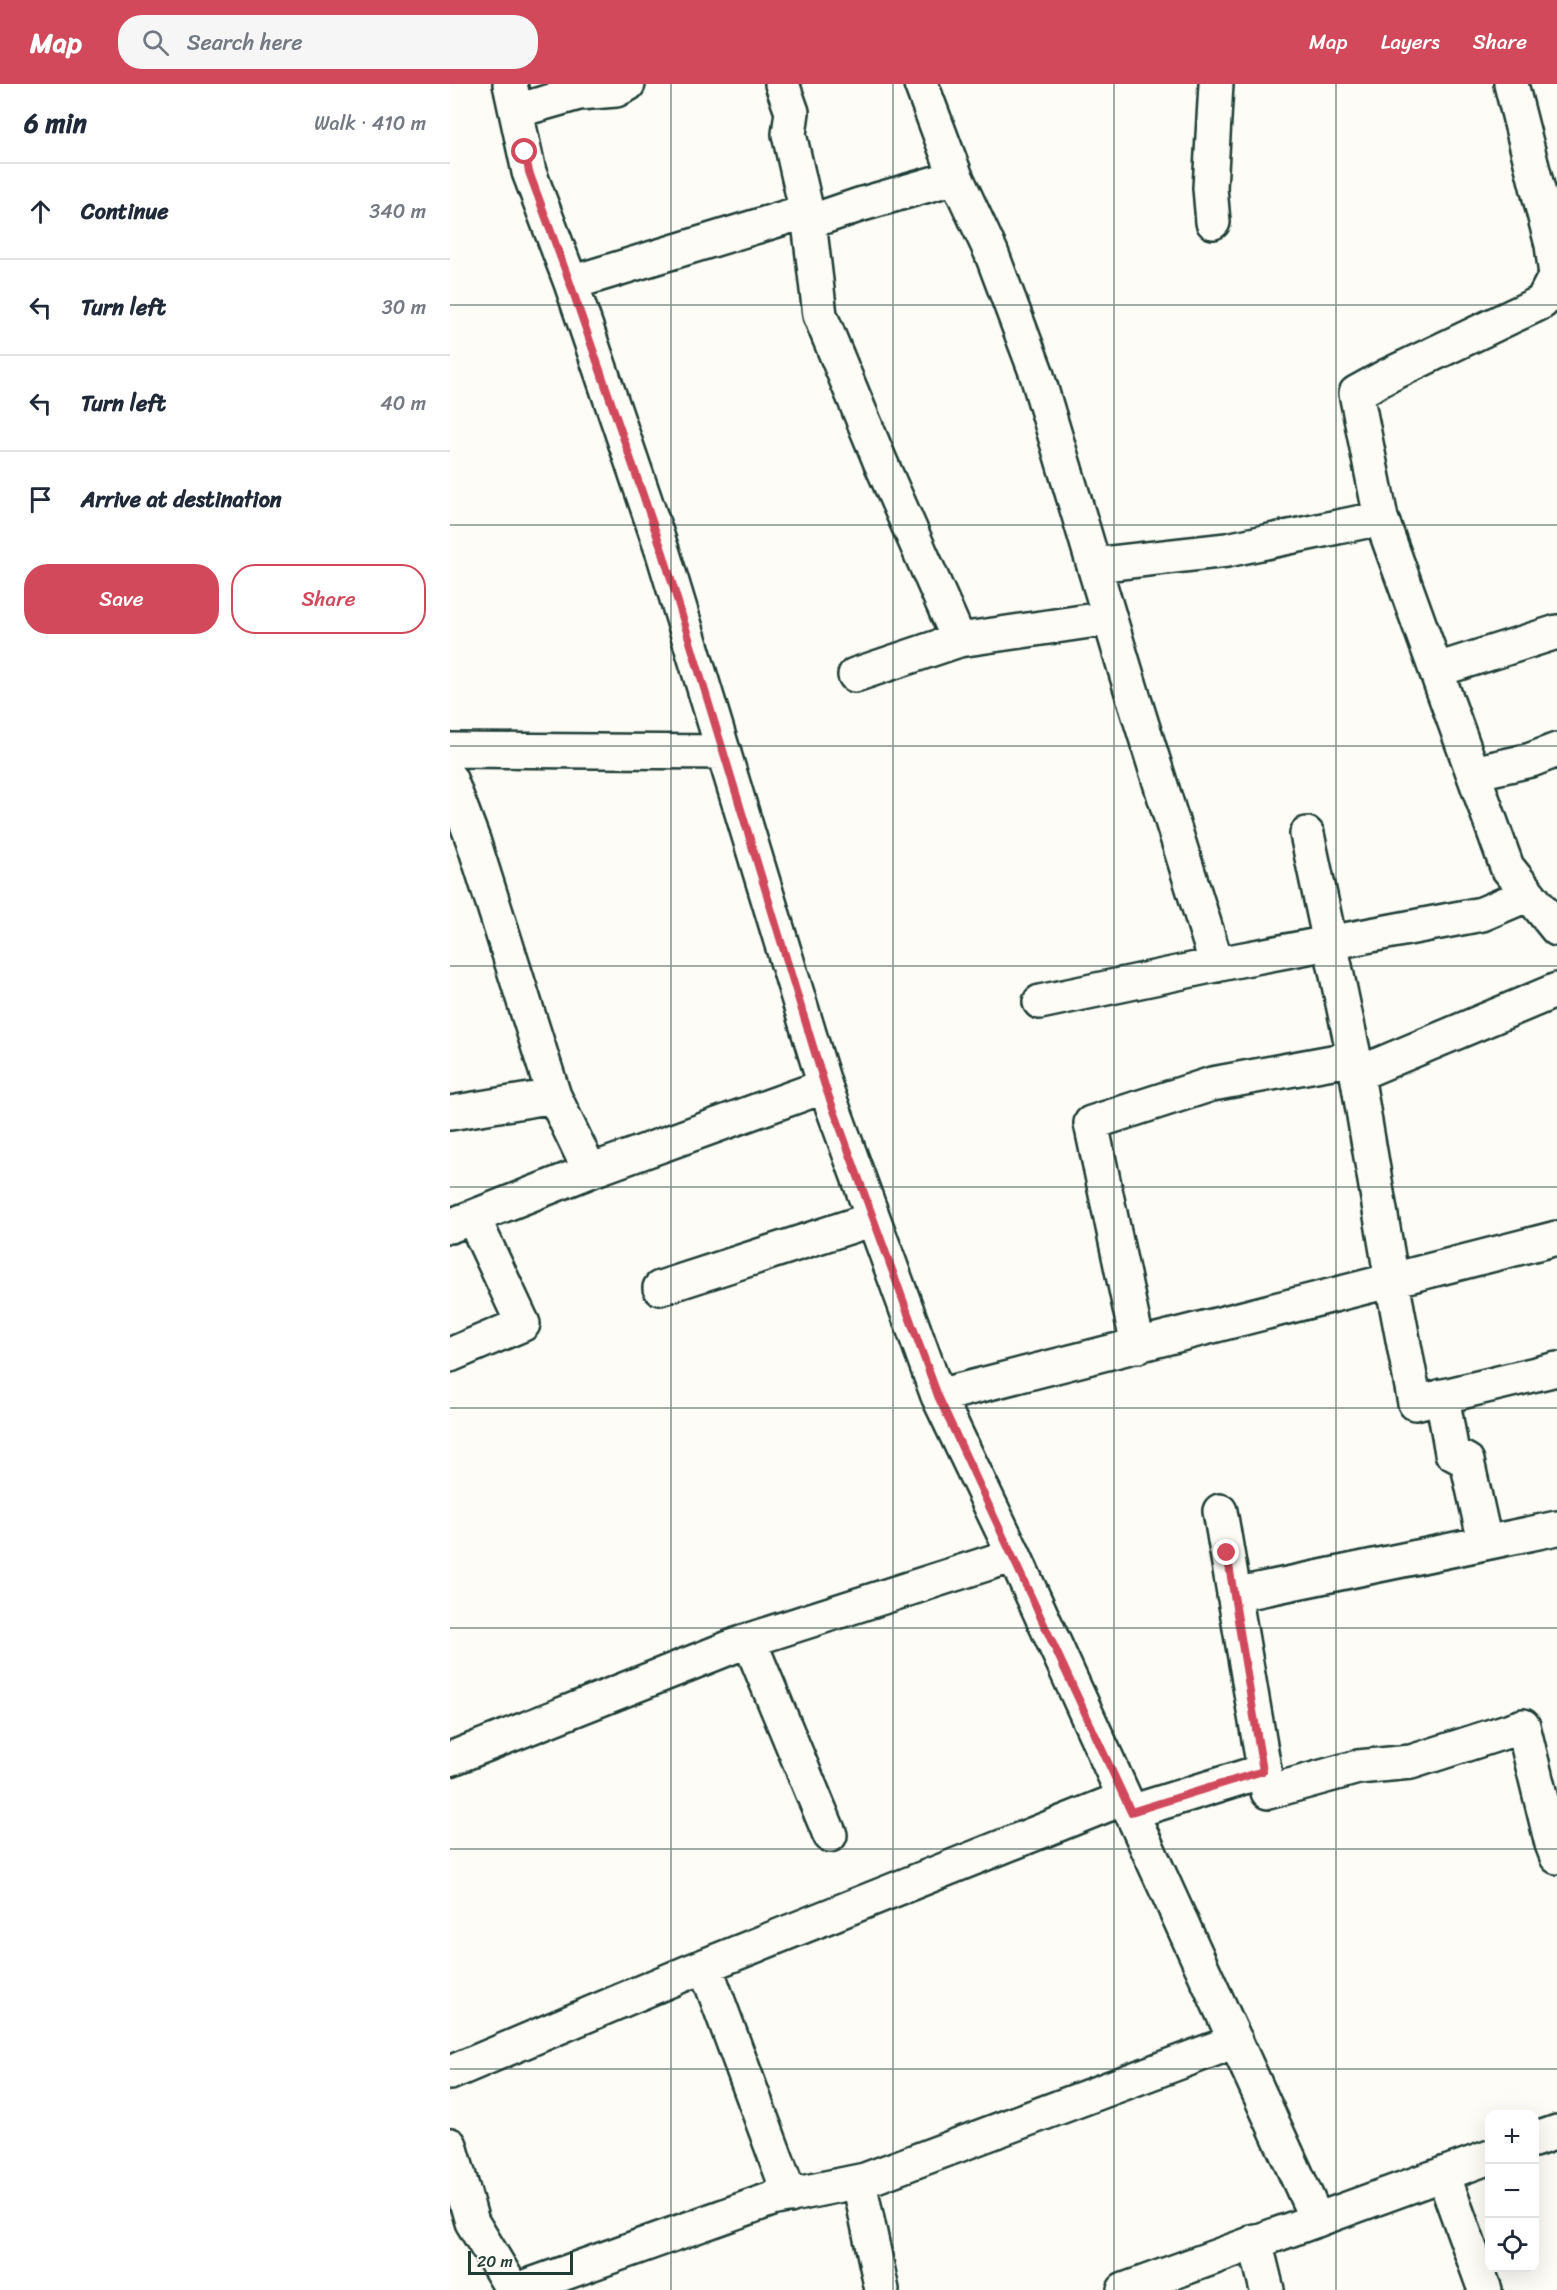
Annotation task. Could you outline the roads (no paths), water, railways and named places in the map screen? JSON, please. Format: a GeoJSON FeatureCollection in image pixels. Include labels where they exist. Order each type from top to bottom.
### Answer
{"type":"FeatureCollection","features":[{"type":"Feature","properties":{"kind":"street"},"geometry":{"type":"LineString","coordinates":[[628,84],[616,90],[513,98],[529,172],[570,283],[663,553],[825,1086],[938,1396],[1014,1555],[1317,2220]]}},
{"type":"Feature","properties":{"kind":"street"},"geometry":{"type":"LineString","coordinates":[[782,84],[792,112],[789,134],[808,217],[820,315],[880,461],[959,640]]}},
{"type":"Feature","properties":{"kind":"street"},"geometry":{"type":"LineString","coordinates":[[921,84],[956,177],[991,252],[1036,372],[1217,965]]}},
{"type":"Feature","properties":{"kind":"street"},"geometry":{"type":"LineString","coordinates":[[1213,222],[1210,188],[1216,84]]}},
{"type":"Feature","properties":{"kind":"street"},"geometry":{"type":"LineString","coordinates":[[1510,84],[1547,181],[1557,275],[1542,302],[1356,393],[1382,518],[1507,867],[1545,906]]}},
{"type":"Feature","properties":{"kind":"street"},"geometry":{"type":"LineString","coordinates":[[570,283],[956,177]]}},
{"type":"Feature","properties":{"kind":"street"},"geometry":{"type":"LineString","coordinates":[[1094,565],[1227,550],[1382,518]]}},
{"type":"Feature","properties":{"kind":"street"},"geometry":{"type":"LineString","coordinates":[[855,675],[959,640],[1110,618]]}},
{"type":"Feature","properties":{"kind":"street"},"geometry":{"type":"LineString","coordinates":[[1437,670],[1557,632]]}},
{"type":"Feature","properties":{"kind":"street"},"geometry":{"type":"LineString","coordinates":[[450,750],[724,752]]}},
{"type":"Feature","properties":{"kind":"street"},"geometry":{"type":"LineString","coordinates":[[1473,773],[1531,760],[1557,750]]}},
{"type":"Feature","properties":{"kind":"street"},"geometry":{"type":"LineString","coordinates":[[450,778],[473,840],[554,1096],[590,1171]]}},
{"type":"Feature","properties":{"kind":"street"},"geometry":{"type":"LineString","coordinates":[[1307,834],[1355,1066],[1415,1403],[1557,1369]]}},
{"type":"Feature","properties":{"kind":"street"},"geometry":{"type":"LineString","coordinates":[[1040,1002],[1482,914],[1545,906]]}},
{"type":"Feature","properties":{"kind":"street"},"geometry":{"type":"LineString","coordinates":[[1138,1346],[1090,1123],[1212,1084],[1355,1066],[1557,990]]}},
{"type":"Feature","properties":{"kind":"street"},"geometry":{"type":"LineString","coordinates":[[450,1355],[523,1324],[461,1221],[590,1171],[825,1086]]}},
{"type":"Feature","properties":{"kind":"street"},"geometry":{"type":"LineString","coordinates":[[450,1113],[554,1096]]}},
{"type":"Feature","properties":{"kind":"street"},"geometry":{"type":"LineString","coordinates":[[660,1288],[873,1219]]}},
{"type":"Feature","properties":{"kind":"street"},"geometry":{"type":"LineString","coordinates":[[938,1396],[1557,1238]]}},
{"type":"Feature","properties":{"kind":"street"},"geometry":{"type":"LineString","coordinates":[[1442,1396],[1452,1453],[1467,1461],[1485,1542]]}},
{"type":"Feature","properties":{"kind":"street"},"geometry":{"type":"LineString","coordinates":[[1220,1511],[1268,1792],[1358,1767],[1411,1762],[1523,1726],[1557,1857]]}},
{"type":"Feature","properties":{"kind":"street"},"geometry":{"type":"LineString","coordinates":[[1234,1595],[1557,1528]]}},
{"type":"Feature","properties":{"kind":"street"},"geometry":{"type":"LineString","coordinates":[[450,1758],[749,1640],[1014,1555]]}},
{"type":"Feature","properties":{"kind":"street"},"geometry":{"type":"LineString","coordinates":[[749,1640],[830,1835]]}},
{"type":"Feature","properties":{"kind":"street"},"geometry":{"type":"LineString","coordinates":[[450,2073],[705,1966],[1128,1805],[1263,1771]]}},
{"type":"Feature","properties":{"kind":"street"},"geometry":{"type":"LineString","coordinates":[[705,1966],[790,2196]]}},
{"type":"Feature","properties":{"kind":"street"},"geometry":{"type":"LineString","coordinates":[[450,2145],[472,2222],[515,2290],[772,2199],[859,2182],[1236,2041]]}},
{"type":"Feature","properties":{"kind":"street"},"geometry":{"type":"LineString","coordinates":[[1539,2138],[1557,2132]]}},
{"type":"Feature","properties":{"kind":"street"},"geometry":{"type":"LineString","coordinates":[[1124,2290],[1485,2159]]}},
{"type":"Feature","properties":{"kind":"street"},"geometry":{"type":"LineString","coordinates":[[1443,2174],[1485,2290]]}},
{"type":"Feature","properties":{"kind":"street"},"geometry":{"type":"LineString","coordinates":[[859,2182],[882,2290]]}},
{"type":"Feature","properties":{"kind":"street"},"geometry":{"type":"LineString","coordinates":[[1255,2241],[1267,2290]]}}]}
